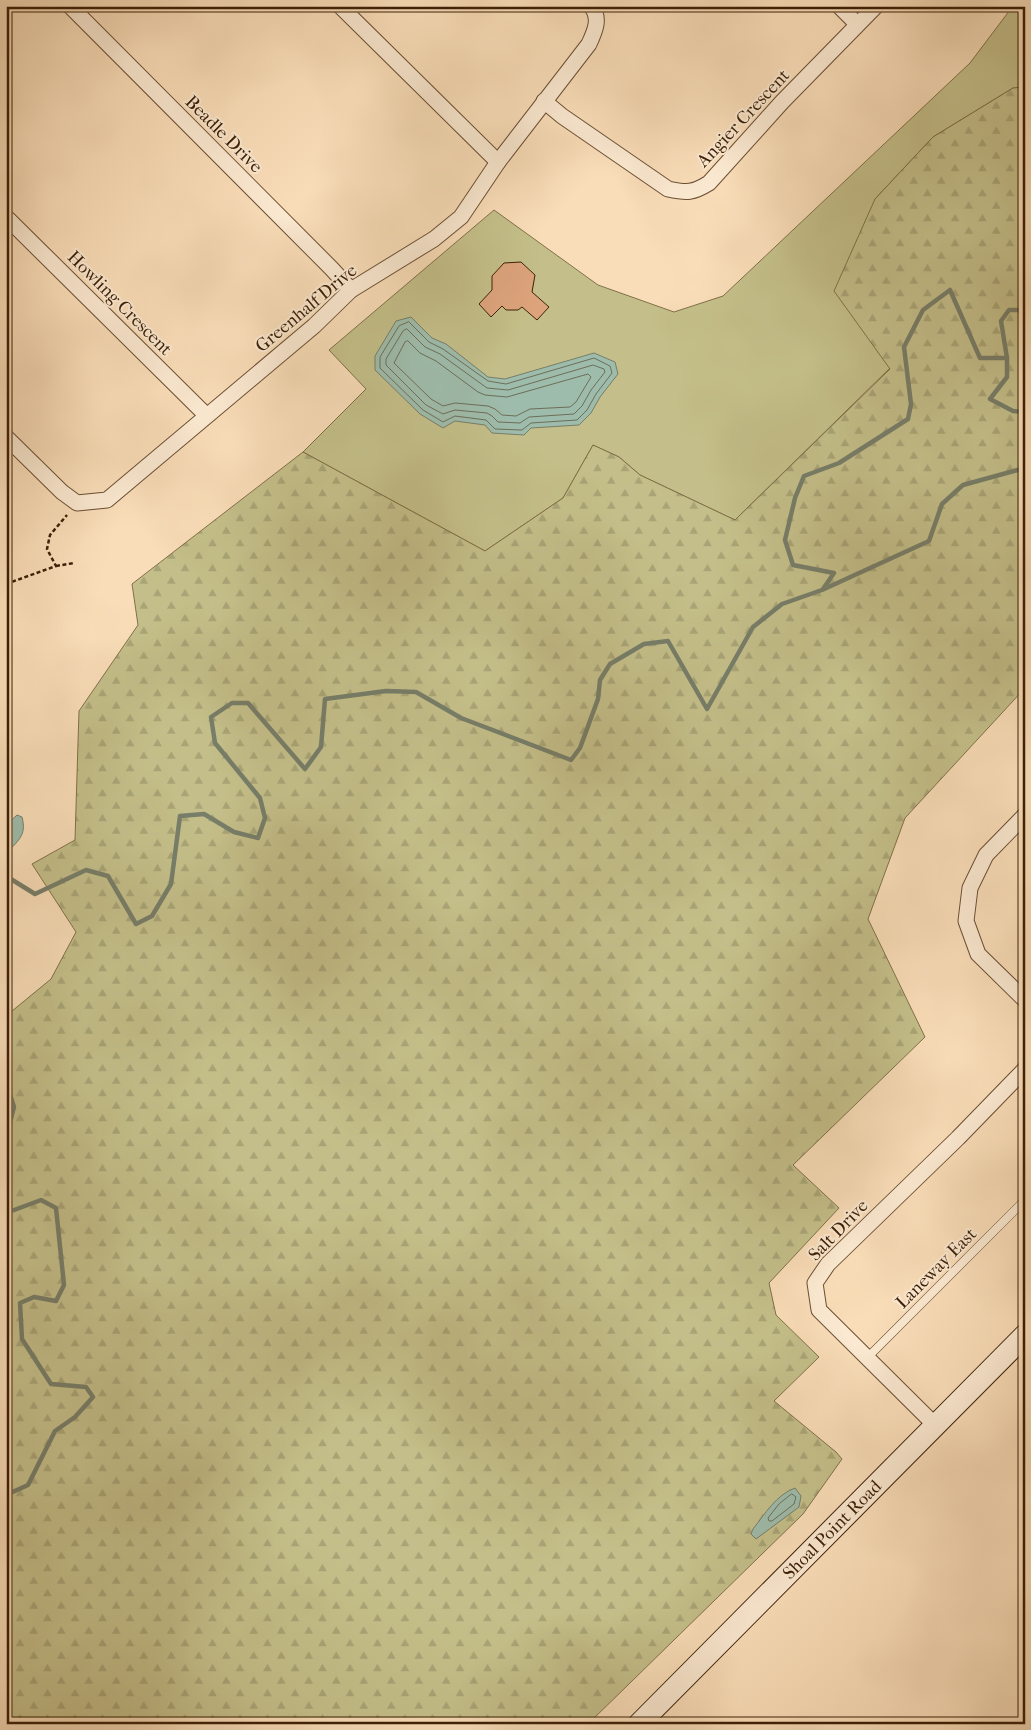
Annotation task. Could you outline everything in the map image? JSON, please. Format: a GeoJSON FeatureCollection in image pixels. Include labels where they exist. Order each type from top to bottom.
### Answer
{"type":"FeatureCollection","features":[{"type":"Feature","properties":{"kind":"street","name":"Beadle Drive"},"geometry":{"type":"LineString","coordinates":[[70,6],[351,290]]}},
{"type":"Feature","properties":{"kind":"street"},"geometry":{"type":"LineString","coordinates":[[340,6],[498,162]]}},
{"type":"Feature","properties":{"kind":"street","name":"Greenhalf Drive"},"geometry":{"type":"LineString","coordinates":[[77,503],[106,500],[314,326],[351,290],[434,239],[461,217],[498,162],[588,44],[596,28],[595,12],[590,6]]}},
{"type":"Feature","properties":{"kind":"street"},"geometry":{"type":"LineString","coordinates":[[838,6],[857,24]]}},
{"type":"Feature","properties":{"kind":"street","name":"Angier Crescent"},"geometry":{"type":"LineString","coordinates":[[544,101],[562,116],[668,189],[684,193],[697,190],[709,183],[782,102],[876,6]]}},
{"type":"Feature","properties":{"kind":"street","name":"Howling Crescent"},"geometry":{"type":"LineString","coordinates":[[6,217],[206,416]]}},
{"type":"Feature","properties":{"kind":"street"},"geometry":{"type":"LineString","coordinates":[[6,437],[62,492],[77,503]]}},
{"type":"Feature","properties":{"kind":"street"},"geometry":{"type":"LineString","coordinates":[[1025,815],[986,855],[970,888],[966,921],[978,954],[1025,1000]]}},
{"type":"Feature","properties":{"kind":"street","name":"Salt Drive"},"geometry":{"type":"LineString","coordinates":[[936,1425],[819,1310],[815,1283],[828,1264],[958,1138],[1025,1069]]}},
{"type":"Feature","properties":{"kind":"street","name":"Shoal Point Road"},"geometry":{"type":"LineString","coordinates":[[639,1724],[1025,1335]]}},
{"type":"Feature","properties":{"kind":"lane","name":"Laneway East"},"geometry":{"type":"LineString","coordinates":[[868,1357],[1025,1200]]}},
{"type":"Feature","properties":{"kind":"path"},"geometry":{"type":"LineString","coordinates":[[56,566],[47,549],[50,535],[77,503]]}},
{"type":"Feature","properties":{"kind":"path"},"geometry":{"type":"LineString","coordinates":[[6,584],[56,566],[74,563]]}},
{"type":"Feature","properties":{"kind":"green space"},"geometry":{"type":"Polygon","coordinates":[[[1013,6],[1025,6],[1025,87],[1013,88],[933,137],[875,199],[890,368],[735,520],[640,475],[619,457],[593,445],[563,498],[485,551],[303,452],[366,389],[329,350],[494,210],[598,285],[674,312],[723,296],[970,63],[1013,6]]]}},
{"type":"Feature","properties":{"kind":"green space"},"geometry":{"type":"Polygon","coordinates":[[[1025,87],[1025,688],[905,818],[868,919],[925,1037],[793,1165],[839,1208],[769,1283],[776,1315],[819,1357],[774,1401],[842,1459],[803,1514],[588,1724],[6,1724],[6,1016],[51,979],[76,932],[32,864],[75,840],[79,711],[138,625],[132,584],[303,452],[485,551],[563,498],[593,445],[619,457],[640,475],[735,520],[890,369],[834,291],[875,199],[933,137],[1013,88],[1025,87]]]}},
{"type":"Feature","properties":{"kind":"water"},"geometry":{"type":"Polygon","coordinates":[[[411,317],[432,338],[446,344],[488,377],[505,379],[594,353],[615,362],[618,374],[600,397],[591,413],[579,425],[531,428],[524,435],[492,433],[485,425],[455,421],[443,428],[420,414],[375,370],[375,356],[396,321],[411,317]]]}},
{"type":"Feature","properties":{"kind":"water"},"geometry":{"type":"Polygon","coordinates":[[[17,815],[22,817],[22,833],[18,841],[6,854],[6,825],[17,815]]]}},
{"type":"Feature","properties":{"kind":"water"},"geometry":{"type":"Polygon","coordinates":[[[795,1488],[801,1496],[799,1507],[756,1539],[751,1534],[753,1529],[771,1505],[782,1495],[795,1488]]]}},
{"type":"Feature","properties":{"kind":"building"},"geometry":{"type":"Polygon","coordinates":[[[521,262],[535,275],[532,292],[549,307],[537,320],[522,307],[518,310],[506,310],[502,306],[491,317],[479,304],[492,290],[492,276],[504,263],[521,262]]]}},
{"type":"Feature","properties":{"kind":"waterway"},"geometry":{"type":"LineString","coordinates":[[823,589],[834,573],[793,565],[785,540],[795,498],[804,476],[839,463],[908,419],[911,404],[904,347],[923,310],[950,290],[980,358],[1007,358]]}},
{"type":"Feature","properties":{"kind":"waterway"},"geometry":{"type":"LineString","coordinates":[[1025,310],[1009,310],[1001,321],[1007,358],[1007,377],[990,399],[1013,411],[1025,412]]}},
{"type":"Feature","properties":{"kind":"waterway"},"geometry":{"type":"LineString","coordinates":[[6,876],[35,894],[86,870],[108,876],[136,924],[152,916],[171,884],[180,816],[204,814],[234,832],[258,838],[265,818],[260,798],[215,743],[211,717],[232,703],[248,703],[305,769],[321,747],[325,699],[386,691],[416,692],[461,718],[571,760],[580,748],[598,699],[600,680],[610,664],[644,644],[668,641],[707,709],[753,627],[782,604],[822,590],[929,541],[942,504],[963,485],[1025,468]]}},
{"type":"Feature","properties":{"kind":"waterway"},"geometry":{"type":"LineString","coordinates":[[6,1082],[14,1107],[6,1138]]}},
{"type":"Feature","properties":{"kind":"waterway"},"geometry":{"type":"LineString","coordinates":[[6,1213],[41,1200],[56,1208],[64,1285],[56,1301],[34,1297],[20,1303],[22,1339],[51,1384],[86,1387],[93,1397],[75,1417],[55,1431],[28,1485],[6,1495]]}}]}
